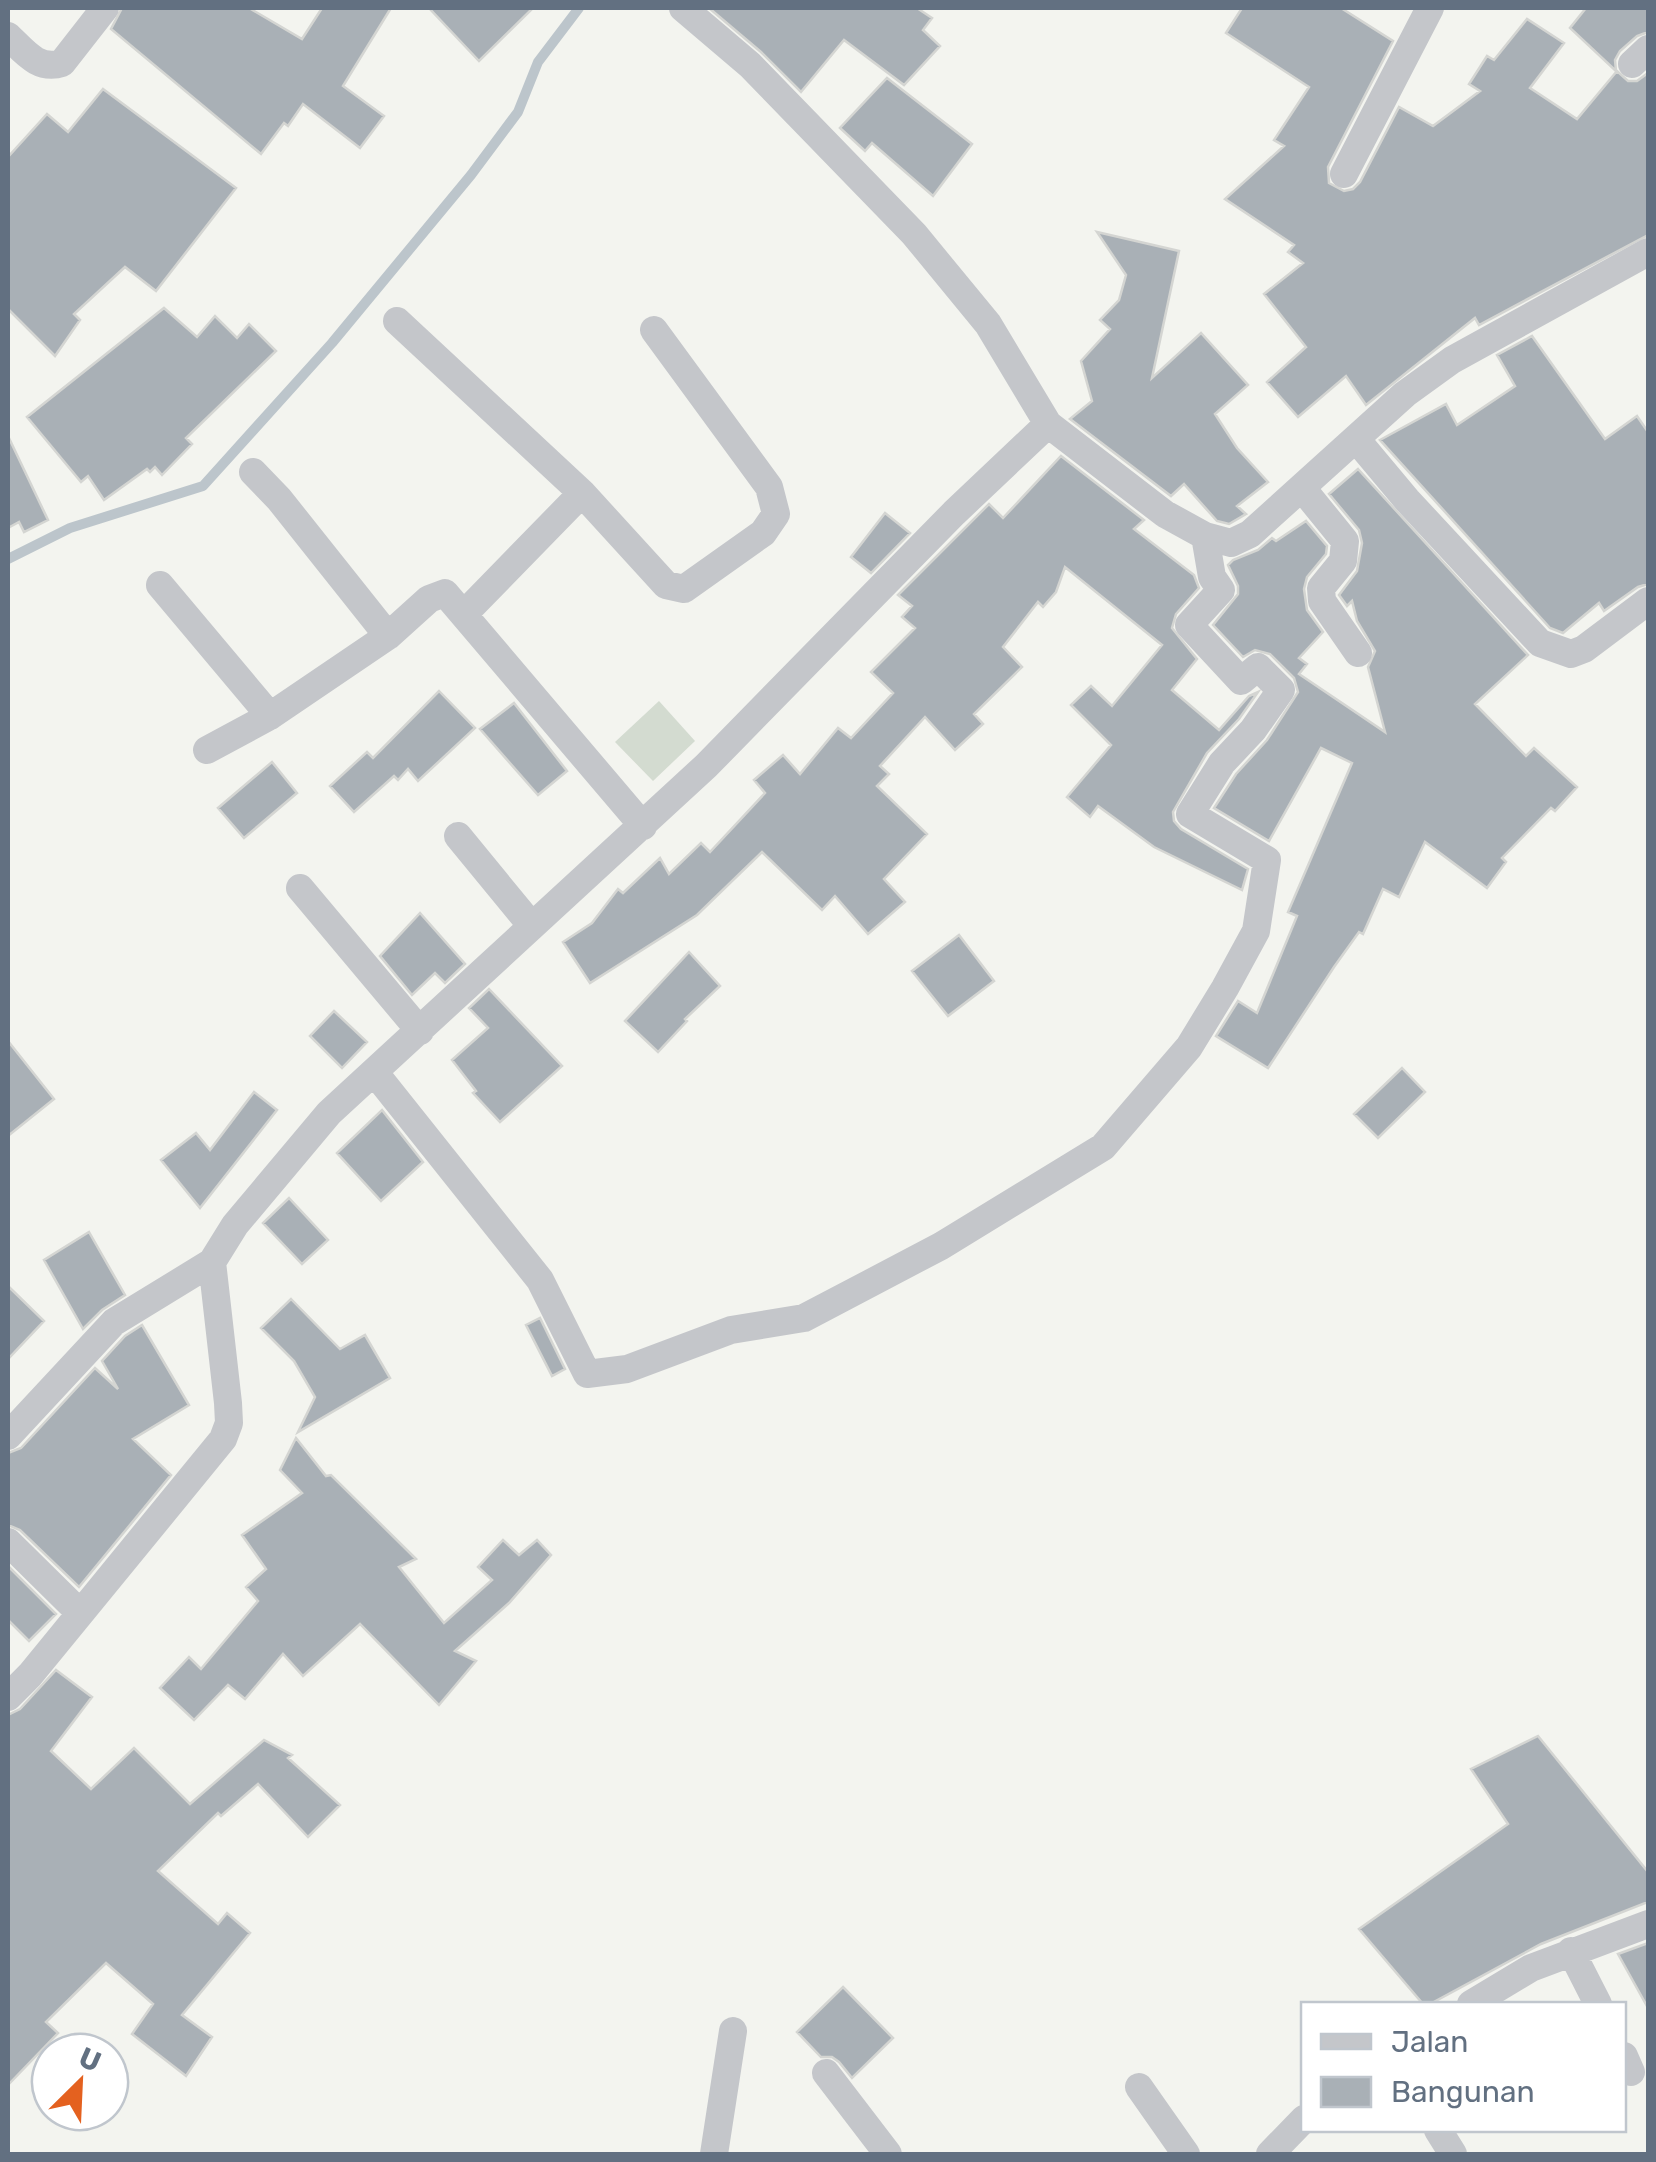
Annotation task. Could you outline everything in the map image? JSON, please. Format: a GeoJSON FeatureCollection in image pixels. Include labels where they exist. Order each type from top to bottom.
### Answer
{"type":"FeatureCollection","features":[{"type":"Feature","properties":{"kind":"street"},"geometry":{"type":"LineString","coordinates":[[8,36],[31,58],[54,66],[62,63],[105,8]]}},
{"type":"Feature","properties":{"kind":"street"},"geometry":{"type":"LineString","coordinates":[[683,8],[750,66],[914,234],[988,324],[1048,424],[1165,514],[1205,536],[1231,543],[1250,534],[1405,394],[1452,360],[1648,252]]}},
{"type":"Feature","properties":{"kind":"street"},"geometry":{"type":"LineString","coordinates":[[1344,174],[1430,8]]}},
{"type":"Feature","properties":{"kind":"street"},"geometry":{"type":"LineString","coordinates":[[396,320],[582,493],[666,585],[684,589],[763,533],[776,514],[769,488],[654,330]]}},
{"type":"Feature","properties":{"kind":"street"},"geometry":{"type":"LineString","coordinates":[[8,1436],[114,1322],[212,1262],[235,1225],[329,1113],[644,826],[954,513],[1048,424]]}},
{"type":"Feature","properties":{"kind":"street"},"geometry":{"type":"LineString","coordinates":[[1356,439],[1540,643],[1572,654],[1584,650],[1648,601]]}},
{"type":"Feature","properties":{"kind":"street"},"geometry":{"type":"LineString","coordinates":[[253,472],[388,636]]}},
{"type":"Feature","properties":{"kind":"street"},"geometry":{"type":"LineString","coordinates":[[1302,488],[1345,541],[1346,554],[1321,588],[1322,601],[1358,654]]}},
{"type":"Feature","properties":{"kind":"street"},"geometry":{"type":"LineString","coordinates":[[465,612],[582,493]]}},
{"type":"Feature","properties":{"kind":"street"},"geometry":{"type":"LineString","coordinates":[[375,1072],[540,1280],[587,1374],[628,1369],[731,1330],[804,1318],[955,1238],[1103,1147],[1189,1047],[1256,931],[1267,860],[1190,814],[1222,763],[1253,730],[1281,690],[1258,667],[1241,681],[1189,625],[1220,590],[1212,576],[1205,536]]}},
{"type":"Feature","properties":{"kind":"street"},"geometry":{"type":"LineString","coordinates":[[160,584],[270,716]]}},
{"type":"Feature","properties":{"kind":"street"},"geometry":{"type":"LineString","coordinates":[[207,750],[270,716],[388,636],[438,594],[451,596],[644,826]]}},
{"type":"Feature","properties":{"kind":"street"},"geometry":{"type":"LineString","coordinates":[[458,836],[531,925]]}},
{"type":"Feature","properties":{"kind":"street"},"geometry":{"type":"LineString","coordinates":[[300,888],[420,1031]]}},
{"type":"Feature","properties":{"kind":"street"},"geometry":{"type":"LineString","coordinates":[[8,1697],[223,1440],[229,1422],[228,1403],[212,1262]]}},
{"type":"Feature","properties":{"kind":"street"},"geometry":{"type":"LineString","coordinates":[[8,1542],[79,1612]]}},
{"type":"Feature","properties":{"kind":"street"},"geometry":{"type":"LineString","coordinates":[[1473,2002],[1531,1968],[1648,1924]]}},
{"type":"Feature","properties":{"kind":"street"},"geometry":{"type":"LineString","coordinates":[[1572,1951],[1597,2002]]}},
{"type":"Feature","properties":{"kind":"street"},"geometry":{"type":"LineString","coordinates":[[714,2154],[733,2031]]}},
{"type":"Feature","properties":{"kind":"street"},"geometry":{"type":"LineString","coordinates":[[826,2074],[888,2154]]}},
{"type":"Feature","properties":{"kind":"street"},"geometry":{"type":"LineString","coordinates":[[1138,2087],[1186,2154]]}},
{"type":"Feature","properties":{"kind":"street"},"geometry":{"type":"LineString","coordinates":[[1270,2154],[1301,2122]]}},
{"type":"Feature","properties":{"kind":"street"},"geometry":{"type":"LineString","coordinates":[[1439,2132],[1453,2154]]}},
{"type":"Feature","properties":{"kind":"shaded area"},"geometry":{"type":"Polygon","coordinates":[[[659,701],[695,741],[653,781],[615,742],[659,701]]]}},
{"type":"Feature","properties":{"kind":"building"},"geometry":{"type":"Polygon","coordinates":[[[122,8],[249,8],[302,39],[322,8],[391,8],[343,86],[384,116],[360,148],[303,104],[261,154],[111,29],[122,8]]]}},
{"type":"Feature","properties":{"kind":"building"},"geometry":{"type":"Polygon","coordinates":[[[429,8],[533,8],[479,61],[429,8]]]}},
{"type":"Feature","properties":{"kind":"building"},"geometry":{"type":"Polygon","coordinates":[[[709,8],[917,8],[932,18],[923,30],[940,46],[904,85],[844,40],[801,92],[709,8]]]}},
{"type":"Feature","properties":{"kind":"building"},"geometry":{"type":"Polygon","coordinates":[[[1242,8],[1341,8],[1393,41],[1328,167],[1329,183],[1344,191],[1360,182],[1399,107],[1433,126],[1480,91],[1469,84],[1487,56],[1494,60],[1527,19],[1564,43],[1530,88],[1577,119],[1617,71],[1628,81],[1637,81],[1648,73],[1648,235],[1479,325],[1475,318],[1366,405],[1346,376],[1298,417],[1267,382],[1306,347],[1264,294],[1303,263],[1288,252],[1294,245],[1225,199],[1284,146],[1274,140],[1309,87],[1226,33],[1242,8]]]}},
{"type":"Feature","properties":{"kind":"building"},"geometry":{"type":"Polygon","coordinates":[[[1586,8],[1648,8],[1648,32],[1620,51],[1615,60],[1616,71],[1570,28],[1586,8]]]}},
{"type":"Feature","properties":{"kind":"building"},"geometry":{"type":"Polygon","coordinates":[[[887,78],[972,144],[933,196],[872,143],[865,151],[840,128],[887,78]]]}},
{"type":"Feature","properties":{"kind":"building"},"geometry":{"type":"Polygon","coordinates":[[[103,89],[236,188],[156,291],[125,267],[74,314],[80,320],[55,356],[8,309],[8,157],[47,114],[68,132],[103,89]]]}},
{"type":"Feature","properties":{"kind":"building"},"geometry":{"type":"Polygon","coordinates":[[[1097,232],[1179,251],[1152,378],[1201,333],[1248,385],[1215,414],[1237,448],[1268,482],[1237,506],[1246,514],[1229,524],[1217,521],[1184,484],[1171,496],[1070,419],[1092,401],[1081,361],[1110,329],[1100,320],[1119,300],[1126,275],[1097,232]]]}},
{"type":"Feature","properties":{"kind":"building"},"geometry":{"type":"Polygon","coordinates":[[[164,308],[197,337],[215,316],[237,338],[249,324],[276,351],[186,438],[192,444],[162,475],[155,467],[150,472],[147,469],[104,500],[88,476],[81,482],[27,417],[164,308]]]}},
{"type":"Feature","properties":{"kind":"building"},"geometry":{"type":"Polygon","coordinates":[[[1532,336],[1605,439],[1637,416],[1648,432],[1648,584],[1604,611],[1599,603],[1563,633],[1550,628],[1380,440],[1446,404],[1457,425],[1515,386],[1497,355],[1532,336]]]}},
{"type":"Feature","properties":{"kind":"building"},"geometry":{"type":"Polygon","coordinates":[[[8,436],[48,520],[24,532],[19,522],[8,528],[8,436]]]}},
{"type":"Feature","properties":{"kind":"building"},"geometry":{"type":"Polygon","coordinates":[[[1061,456],[1144,520],[1134,529],[1194,575],[1199,588],[1176,614],[1172,628],[1197,659],[1172,690],[1219,730],[1249,696],[1258,692],[1207,753],[1173,812],[1181,829],[1248,869],[1242,890],[1154,847],[1098,806],[1090,817],[1067,797],[1111,745],[1071,705],[1091,686],[1112,706],[1162,645],[1065,567],[1056,592],[1043,607],[1038,602],[1003,647],[1022,667],[974,714],[983,724],[955,750],[925,717],[880,766],[889,774],[877,786],[927,834],[884,879],[905,902],[868,934],[835,896],[822,910],[762,852],[697,915],[590,983],[563,942],[592,923],[618,889],[623,893],[660,858],[669,874],[701,843],[710,852],[765,793],[754,780],[783,755],[800,774],[838,728],[851,738],[893,693],[871,672],[915,628],[902,617],[912,606],[898,595],[989,504],[1003,518],[1061,456]]]}},
{"type":"Feature","properties":{"kind":"building"},"geometry":{"type":"Polygon","coordinates":[[[1358,469],[1528,655],[1475,704],[1526,756],[1534,748],[1577,787],[1502,858],[1506,862],[1487,888],[1425,842],[1399,897],[1383,889],[1363,934],[1359,932],[1334,967],[1268,1068],[1216,1036],[1238,1001],[1257,1013],[1297,916],[1288,912],[1352,763],[1321,748],[1269,841],[1214,808],[1236,774],[1267,740],[1298,692],[1294,678],[1270,654],[1255,650],[1243,657],[1213,625],[1238,594],[1228,565],[1306,521],[1327,546],[1326,554],[1307,577],[1304,589],[1307,610],[1323,632],[1299,658],[1307,664],[1299,674],[1385,732],[1368,667],[1375,651],[1357,621],[1352,601],[1347,606],[1339,595],[1357,571],[1362,543],[1359,530],[1329,494],[1358,469]]]}},
{"type":"Feature","properties":{"kind":"building"},"geometry":{"type":"Polygon","coordinates":[[[885,513],[910,533],[871,573],[851,557],[885,513]]]}},
{"type":"Feature","properties":{"kind":"building"},"geometry":{"type":"Polygon","coordinates":[[[439,691],[475,728],[418,781],[408,769],[398,780],[394,776],[354,812],[330,786],[367,752],[373,758],[439,691]]]}},
{"type":"Feature","properties":{"kind":"building"},"geometry":{"type":"Polygon","coordinates":[[[514,703],[567,771],[538,795],[480,729],[514,703]]]}},
{"type":"Feature","properties":{"kind":"building"},"geometry":{"type":"Polygon","coordinates":[[[272,762],[297,793],[244,838],[218,808],[272,762]]]}},
{"type":"Feature","properties":{"kind":"building"},"geometry":{"type":"Polygon","coordinates":[[[420,913],[465,964],[445,983],[435,973],[412,995],[380,956],[420,913]]]}},
{"type":"Feature","properties":{"kind":"building"},"geometry":{"type":"Polygon","coordinates":[[[959,935],[994,981],[948,1016],[912,971],[959,935]]]}},
{"type":"Feature","properties":{"kind":"building"},"geometry":{"type":"Polygon","coordinates":[[[689,952],[720,986],[658,1052],[625,1021],[689,952]]]}},
{"type":"Feature","properties":{"kind":"building"},"geometry":{"type":"Polygon","coordinates":[[[489,989],[562,1066],[500,1122],[473,1093],[476,1091],[452,1060],[488,1028],[469,1008],[489,989]]]}},
{"type":"Feature","properties":{"kind":"building"},"geometry":{"type":"Polygon","coordinates":[[[334,1011],[367,1042],[342,1068],[310,1036],[334,1011]]]}},
{"type":"Feature","properties":{"kind":"building"},"geometry":{"type":"Polygon","coordinates":[[[8,1041],[54,1099],[8,1136],[8,1041]]]}},
{"type":"Feature","properties":{"kind":"building"},"geometry":{"type":"Polygon","coordinates":[[[1402,1068],[1425,1092],[1378,1138],[1354,1114],[1402,1068]]]}},
{"type":"Feature","properties":{"kind":"building"},"geometry":{"type":"Polygon","coordinates":[[[254,1092],[277,1110],[200,1208],[161,1160],[196,1133],[210,1150],[254,1092]]]}},
{"type":"Feature","properties":{"kind":"building"},"geometry":{"type":"Polygon","coordinates":[[[382,1110],[423,1162],[381,1201],[337,1153],[382,1110]]]}},
{"type":"Feature","properties":{"kind":"building"},"geometry":{"type":"Polygon","coordinates":[[[289,1198],[328,1240],[302,1264],[263,1223],[289,1198]]]}},
{"type":"Feature","properties":{"kind":"building"},"geometry":{"type":"Polygon","coordinates":[[[89,1232],[125,1295],[83,1329],[44,1260],[89,1232]]]}},
{"type":"Feature","properties":{"kind":"building"},"geometry":{"type":"Polygon","coordinates":[[[8,1286],[44,1321],[8,1359],[8,1286]]]}},
{"type":"Feature","properties":{"kind":"building"},"geometry":{"type":"Polygon","coordinates":[[[291,1299],[340,1349],[365,1335],[390,1378],[298,1432],[315,1397],[294,1361],[261,1328],[291,1299]]]}},
{"type":"Feature","properties":{"kind":"building"},"geometry":{"type":"Polygon","coordinates":[[[540,1318],[565,1369],[552,1376],[526,1325],[540,1318]]]}},
{"type":"Feature","properties":{"kind":"building"},"geometry":{"type":"Polygon","coordinates":[[[142,1325],[189,1405],[133,1439],[171,1475],[79,1587],[20,1530],[8,1525],[8,1453],[21,1448],[95,1368],[118,1389],[102,1361],[125,1336],[142,1325]]]}},
{"type":"Feature","properties":{"kind":"building"},"geometry":{"type":"Polygon","coordinates":[[[296,1438],[326,1476],[331,1475],[416,1559],[399,1567],[444,1623],[492,1580],[478,1567],[503,1540],[519,1555],[537,1540],[551,1555],[509,1603],[455,1651],[476,1661],[439,1705],[360,1624],[303,1676],[283,1654],[245,1699],[228,1685],[194,1720],[160,1688],[189,1657],[201,1669],[258,1601],[246,1587],[266,1569],[242,1535],[302,1493],[280,1470],[296,1438]]]}},
{"type":"Feature","properties":{"kind":"building"},"geometry":{"type":"Polygon","coordinates":[[[8,1566],[56,1614],[29,1641],[8,1620],[8,1566]]]}},
{"type":"Feature","properties":{"kind":"building"},"geometry":{"type":"Polygon","coordinates":[[[56,1670],[92,1697],[51,1751],[91,1789],[134,1748],[190,1804],[264,1740],[292,1755],[288,1758],[340,1805],[308,1837],[258,1784],[221,1816],[218,1813],[158,1871],[218,1924],[227,1913],[250,1933],[182,2015],[212,2037],[186,2076],[132,2034],[153,2004],[106,1963],[46,2022],[57,2032],[30,2032],[30,2062],[8,2085],[8,1715],[20,1709],[56,1670]]]}},
{"type":"Feature","properties":{"kind":"building"},"geometry":{"type":"Polygon","coordinates":[[[1538,1736],[1648,1872],[1648,1902],[1541,1944],[1434,2002],[1421,2002],[1359,1929],[1508,1824],[1471,1769],[1538,1736]]]}},
{"type":"Feature","properties":{"kind":"building"},"geometry":{"type":"Polygon","coordinates":[[[1648,1943],[1648,2008],[1618,1954],[1648,1943]]]}},
{"type":"Feature","properties":{"kind":"building"},"geometry":{"type":"Polygon","coordinates":[[[843,1987],[893,2038],[852,2078],[839,2062],[821,2057],[797,2032],[843,1987]]]}},
{"type":"Feature","properties":{"kind":"waterway"},"geometry":{"type":"LineString","coordinates":[[8,559],[70,528],[203,486],[332,343],[471,175],[518,112],[538,62],[579,8]]}}]}
